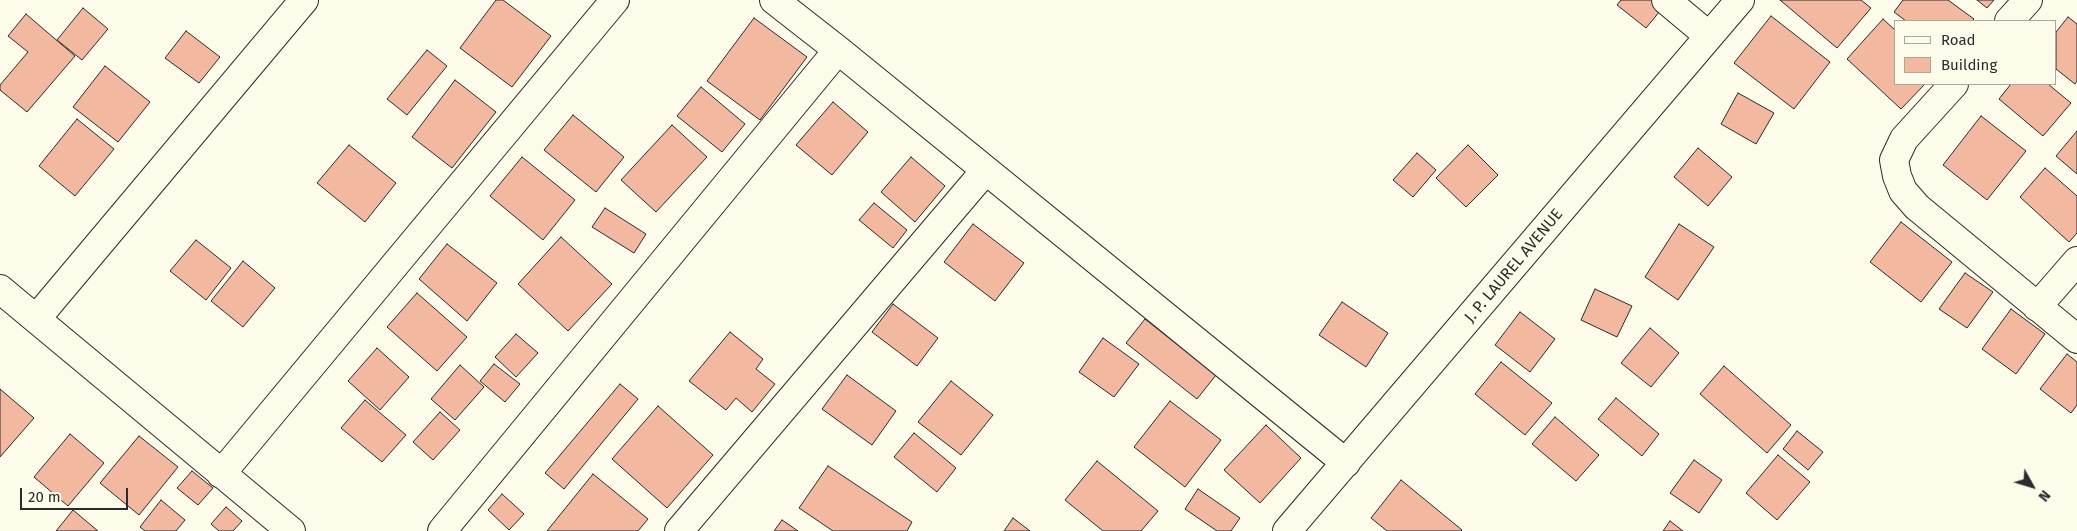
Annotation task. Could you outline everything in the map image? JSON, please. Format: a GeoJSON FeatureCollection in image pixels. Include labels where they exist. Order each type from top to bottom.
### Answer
{"type":"FeatureCollection","features":[{"type":"Feature","properties":{"kind":"street"},"geometry":{"type":"LineString","coordinates":[[36,318],[304,0]]}},
{"type":"Feature","properties":{"kind":"street"},"geometry":{"type":"LineString","coordinates":[[221,474],[615,0]]}},
{"type":"Feature","properties":{"kind":"street"},"geometry":{"type":"LineString","coordinates":[[774,0],[1346,463]]}},
{"type":"Feature","properties":{"kind":"street"},"geometry":{"type":"LineString","coordinates":[[1666,0],[1709,36]]}},
{"type":"Feature","properties":{"kind":"street","name":"J. P. LAUREL AVENUE"},"geometry":{"type":"LineString","coordinates":[[1287,531],[1740,0]]}},
{"type":"Feature","properties":{"kind":"street"},"geometry":{"type":"LineString","coordinates":[[2010,20],[2028,0]]}},
{"type":"Feature","properties":{"kind":"street"},"geometry":{"type":"LineString","coordinates":[[442,531],[838,50]]}},
{"type":"Feature","properties":{"kind":"street"},"geometry":{"type":"LineString","coordinates":[[1953,85],[1904,139],[1894,160],[1897,176],[1903,191],[1917,207],[2077,339]]}},
{"type":"Feature","properties":{"kind":"street"},"geometry":{"type":"LineString","coordinates":[[679,531],[985,170]]}},
{"type":"Feature","properties":{"kind":"street"},"geometry":{"type":"LineString","coordinates":[[2037,307],[2077,261]]}},
{"type":"Feature","properties":{"kind":"street"},"geometry":{"type":"LineString","coordinates":[[0,289],[290,531]]}},
{"type":"Feature","properties":{"kind":"building"},"geometry":{"type":"Polygon","coordinates":[[[496,0],[503,0],[551,36],[512,87],[460,48],[496,0]]]}},
{"type":"Feature","properties":{"kind":"building"},"geometry":{"type":"Polygon","coordinates":[[[1621,0],[1659,0],[1665,5],[1646,28],[1617,5],[1621,0]]]}},
{"type":"Feature","properties":{"kind":"building"},"geometry":{"type":"Polygon","coordinates":[[[1780,0],[1861,0],[1871,8],[1837,48],[1780,0]]]}},
{"type":"Feature","properties":{"kind":"building"},"geometry":{"type":"Polygon","coordinates":[[[1903,0],[1948,0],[1974,19],[1905,20],[1894,12],[1903,0]]]}},
{"type":"Feature","properties":{"kind":"building"},"geometry":{"type":"Polygon","coordinates":[[[1977,0],[1994,0],[1987,8],[1977,0]]]}},
{"type":"Feature","properties":{"kind":"building"},"geometry":{"type":"Polygon","coordinates":[[[83,8],[108,29],[82,60],[57,40],[83,8]]]}},
{"type":"Feature","properties":{"kind":"building"},"geometry":{"type":"Polygon","coordinates":[[[26,14],[75,56],[27,112],[0,90],[0,85],[28,52],[8,36],[26,14]]]}},
{"type":"Feature","properties":{"kind":"building"},"geometry":{"type":"Polygon","coordinates":[[[1771,16],[1830,62],[1794,109],[1734,63],[1771,16]]]}},
{"type":"Feature","properties":{"kind":"building"},"geometry":{"type":"Polygon","coordinates":[[[2068,17],[2077,24],[2077,81],[2075,84],[2057,70],[2057,31],[2068,17]]]}},
{"type":"Feature","properties":{"kind":"building"},"geometry":{"type":"Polygon","coordinates":[[[754,18],[807,57],[760,120],[707,81],[754,18]]]}},
{"type":"Feature","properties":{"kind":"building"},"geometry":{"type":"Polygon","coordinates":[[[1883,19],[1894,29],[1894,85],[1924,85],[1901,109],[1847,59],[1883,19]]]}},
{"type":"Feature","properties":{"kind":"building"},"geometry":{"type":"Polygon","coordinates":[[[186,31],[220,57],[199,83],[165,58],[186,31]]]}},
{"type":"Feature","properties":{"kind":"building"},"geometry":{"type":"Polygon","coordinates":[[[427,50],[447,66],[407,115],[387,99],[427,50]]]}},
{"type":"Feature","properties":{"kind":"building"},"geometry":{"type":"Polygon","coordinates":[[[105,66],[150,102],[118,142],[73,107],[105,66]]]}},
{"type":"Feature","properties":{"kind":"building"},"geometry":{"type":"Polygon","coordinates":[[[455,80],[496,112],[452,168],[412,137],[455,80]]]}},
{"type":"Feature","properties":{"kind":"building"},"geometry":{"type":"Polygon","coordinates":[[[2010,85],[2049,85],[2071,103],[2043,136],[1999,99],[2010,85]]]}},
{"type":"Feature","properties":{"kind":"building"},"geometry":{"type":"Polygon","coordinates":[[[701,87],[745,124],[722,152],[677,116],[701,87]]]}},
{"type":"Feature","properties":{"kind":"building"},"geometry":{"type":"Polygon","coordinates":[[[1738,93],[1774,113],[1756,144],[1721,124],[1738,93]]]}},
{"type":"Feature","properties":{"kind":"building"},"geometry":{"type":"Polygon","coordinates":[[[833,102],[868,132],[832,175],[796,145],[833,102]]]}},
{"type":"Feature","properties":{"kind":"building"},"geometry":{"type":"Polygon","coordinates":[[[573,115],[624,157],[596,192],[544,150],[573,115]]]}},
{"type":"Feature","properties":{"kind":"building"},"geometry":{"type":"Polygon","coordinates":[[[1981,116],[2026,151],[1987,200],[1943,165],[1981,116]]]}},
{"type":"Feature","properties":{"kind":"building"},"geometry":{"type":"Polygon","coordinates":[[[77,119],[114,149],[75,196],[39,166],[77,119]]]}},
{"type":"Feature","properties":{"kind":"building"},"geometry":{"type":"Polygon","coordinates":[[[672,125],[707,157],[656,212],[621,180],[672,125]]]}},
{"type":"Feature","properties":{"kind":"building"},"geometry":{"type":"Polygon","coordinates":[[[2077,131],[2077,174],[2056,156],[2077,131]]]}},
{"type":"Feature","properties":{"kind":"building"},"geometry":{"type":"Polygon","coordinates":[[[349,145],[396,183],[365,222],[317,183],[349,145]]]}},
{"type":"Feature","properties":{"kind":"building"},"geometry":{"type":"Polygon","coordinates":[[[1468,145],[1498,175],[1466,207],[1436,178],[1468,145]]]}},
{"type":"Feature","properties":{"kind":"building"},"geometry":{"type":"Polygon","coordinates":[[[1698,148],[1732,177],[1708,206],[1674,177],[1698,148]]]}},
{"type":"Feature","properties":{"kind":"building"},"geometry":{"type":"Polygon","coordinates":[[[1417,153],[1436,170],[1413,197],[1393,180],[1417,153]]]}},
{"type":"Feature","properties":{"kind":"building"},"geometry":{"type":"Polygon","coordinates":[[[522,157],[575,200],[543,240],[490,196],[522,157]]]}},
{"type":"Feature","properties":{"kind":"building"},"geometry":{"type":"Polygon","coordinates":[[[911,157],[945,186],[915,222],[881,192],[911,157]]]}},
{"type":"Feature","properties":{"kind":"building"},"geometry":{"type":"Polygon","coordinates":[[[2045,168],[2077,196],[2077,233],[2069,242],[2020,197],[2045,168]]]}},
{"type":"Feature","properties":{"kind":"building"},"geometry":{"type":"Polygon","coordinates":[[[874,203],[907,230],[893,248],[859,220],[874,203]]]}},
{"type":"Feature","properties":{"kind":"building"},"geometry":{"type":"Polygon","coordinates":[[[605,208],[646,234],[634,253],[592,227],[605,208]]]}},
{"type":"Feature","properties":{"kind":"building"},"geometry":{"type":"Polygon","coordinates":[[[1901,222],[1952,262],[1921,302],[1870,262],[1901,222]]]}},
{"type":"Feature","properties":{"kind":"building"},"geometry":{"type":"Polygon","coordinates":[[[973,224],[1024,263],[995,301],[944,262],[973,224]]]}},
{"type":"Feature","properties":{"kind":"building"},"geometry":{"type":"Polygon","coordinates":[[[1679,224],[1714,247],[1678,300],[1645,277],[1679,224]]]}},
{"type":"Feature","properties":{"kind":"building"},"geometry":{"type":"Polygon","coordinates":[[[561,237],[612,284],[568,331],[518,284],[561,237]]]}},
{"type":"Feature","properties":{"kind":"building"},"geometry":{"type":"Polygon","coordinates":[[[196,240],[231,268],[206,300],[170,271],[196,240]]]}},
{"type":"Feature","properties":{"kind":"building"},"geometry":{"type":"Polygon","coordinates":[[[447,244],[497,283],[467,321],[419,279],[447,244]]]}},
{"type":"Feature","properties":{"kind":"building"},"geometry":{"type":"Polygon","coordinates":[[[243,261],[275,288],[243,327],[211,301],[243,261]]]}},
{"type":"Feature","properties":{"kind":"building"},"geometry":{"type":"Polygon","coordinates":[[[1965,273],[1993,292],[1967,328],[1939,309],[1965,273]]]}},
{"type":"Feature","properties":{"kind":"building"},"geometry":{"type":"Polygon","coordinates":[[[1595,289],[1632,306],[1617,337],[1581,320],[1595,289]]]}},
{"type":"Feature","properties":{"kind":"building"},"geometry":{"type":"Polygon","coordinates":[[[417,293],[467,337],[437,371],[387,327],[417,293]]]}},
{"type":"Feature","properties":{"kind":"building"},"geometry":{"type":"Polygon","coordinates":[[[1342,302],[1388,333],[1366,367],[1319,335],[1342,302]]]}},
{"type":"Feature","properties":{"kind":"building"},"geometry":{"type":"Polygon","coordinates":[[[893,304],[938,338],[917,366],[872,332],[893,304]]]}},
{"type":"Feature","properties":{"kind":"building"},"geometry":{"type":"Polygon","coordinates":[[[2011,309],[2045,334],[2016,374],[1982,349],[2011,309]]]}},
{"type":"Feature","properties":{"kind":"building"},"geometry":{"type":"Polygon","coordinates":[[[1520,312],[1555,339],[1530,372],[1495,345],[1520,312]]]}},
{"type":"Feature","properties":{"kind":"building"},"geometry":{"type":"Polygon","coordinates":[[[1145,319],[1216,375],[1197,399],[1126,343],[1145,319]]]}},
{"type":"Feature","properties":{"kind":"building"},"geometry":{"type":"Polygon","coordinates":[[[1650,328],[1679,353],[1651,387],[1621,363],[1650,328]]]}},
{"type":"Feature","properties":{"kind":"building"},"geometry":{"type":"Polygon","coordinates":[[[730,332],[763,359],[756,369],[775,384],[752,412],[736,398],[726,410],[689,381],[730,332]]]}},
{"type":"Feature","properties":{"kind":"building"},"geometry":{"type":"Polygon","coordinates":[[[516,334],[538,353],[516,377],[495,357],[516,334]]]}},
{"type":"Feature","properties":{"kind":"building"},"geometry":{"type":"Polygon","coordinates":[[[1103,338],[1139,364],[1114,397],[1079,372],[1103,338]]]}},
{"type":"Feature","properties":{"kind":"building"},"geometry":{"type":"Polygon","coordinates":[[[377,348],[409,377],[380,410],[348,381],[377,348]]]}},
{"type":"Feature","properties":{"kind":"building"},"geometry":{"type":"Polygon","coordinates":[[[2067,354],[2077,362],[2077,405],[2071,413],[2040,389],[2067,354]]]}},
{"type":"Feature","properties":{"kind":"building"},"geometry":{"type":"Polygon","coordinates":[[[1501,362],[1552,403],[1525,435],[1475,394],[1501,362]]]}},
{"type":"Feature","properties":{"kind":"building"},"geometry":{"type":"Polygon","coordinates":[[[494,364],[520,384],[505,402],[480,381],[494,364]]]}},
{"type":"Feature","properties":{"kind":"building"},"geometry":{"type":"Polygon","coordinates":[[[460,365],[484,387],[455,420],[431,399],[460,365]]]}},
{"type":"Feature","properties":{"kind":"building"},"geometry":{"type":"Polygon","coordinates":[[[1724,366],[1791,425],[1767,453],[1700,394],[1724,366]]]}},
{"type":"Feature","properties":{"kind":"building"},"geometry":{"type":"Polygon","coordinates":[[[847,375],[896,411],[872,445],[822,409],[847,375]]]}},
{"type":"Feature","properties":{"kind":"building"},"geometry":{"type":"Polygon","coordinates":[[[951,381],[993,415],[961,455],[918,422],[951,381]]]}},
{"type":"Feature","properties":{"kind":"building"},"geometry":{"type":"Polygon","coordinates":[[[620,384],[638,399],[564,489],[545,473],[620,384]]]}},
{"type":"Feature","properties":{"kind":"building"},"geometry":{"type":"Polygon","coordinates":[[[0,389],[34,418],[0,457],[0,389]]]}},
{"type":"Feature","properties":{"kind":"building"},"geometry":{"type":"Polygon","coordinates":[[[1616,398],[1659,434],[1642,456],[1598,419],[1616,398]]]}},
{"type":"Feature","properties":{"kind":"building"},"geometry":{"type":"Polygon","coordinates":[[[365,400],[406,435],[382,462],[341,428],[365,400]]]}},
{"type":"Feature","properties":{"kind":"building"},"geometry":{"type":"Polygon","coordinates":[[[1170,401],[1221,440],[1185,487],[1134,447],[1170,401]]]}},
{"type":"Feature","properties":{"kind":"building"},"geometry":{"type":"Polygon","coordinates":[[[658,406],[713,455],[667,508],[612,459],[658,406]]]}},
{"type":"Feature","properties":{"kind":"building"},"geometry":{"type":"Polygon","coordinates":[[[440,412],[460,430],[433,460],[413,442],[440,412]]]}},
{"type":"Feature","properties":{"kind":"building"},"geometry":{"type":"Polygon","coordinates":[[[1555,417],[1599,455],[1576,481],[1532,444],[1555,417]]]}},
{"type":"Feature","properties":{"kind":"building"},"geometry":{"type":"Polygon","coordinates":[[[1266,425],[1301,458],[1260,503],[1224,470],[1266,425]]]}},
{"type":"Feature","properties":{"kind":"building"},"geometry":{"type":"Polygon","coordinates":[[[1797,431],[1823,452],[1808,470],[1783,449],[1797,431]]]}},
{"type":"Feature","properties":{"kind":"building"},"geometry":{"type":"Polygon","coordinates":[[[914,433],[956,468],[937,492],[894,457],[914,433]]]}},
{"type":"Feature","properties":{"kind":"building"},"geometry":{"type":"Polygon","coordinates":[[[70,434],[104,463],[68,506],[34,477],[70,434]]]}},
{"type":"Feature","properties":{"kind":"building"},"geometry":{"type":"Polygon","coordinates":[[[139,436],[178,467],[139,515],[100,483],[139,436]]]}},
{"type":"Feature","properties":{"kind":"building"},"geometry":{"type":"Polygon","coordinates":[[[1778,455],[1810,482],[1777,520],[1746,493],[1778,455]]]}},
{"type":"Feature","properties":{"kind":"building"},"geometry":{"type":"Polygon","coordinates":[[[1694,460],[1722,480],[1699,513],[1670,493],[1694,460]]]}},
{"type":"Feature","properties":{"kind":"building"},"geometry":{"type":"Polygon","coordinates":[[[1097,461],[1158,511],[1141,531],[1103,531],[1065,500],[1097,461]]]}},
{"type":"Feature","properties":{"kind":"building"},"geometry":{"type":"Polygon","coordinates":[[[828,466],[912,522],[907,531],[833,531],[799,508],[828,466]]]}},
{"type":"Feature","properties":{"kind":"building"},"geometry":{"type":"Polygon","coordinates":[[[192,471],[213,488],[198,505],[177,488],[192,471]]]}},
{"type":"Feature","properties":{"kind":"building"},"geometry":{"type":"Polygon","coordinates":[[[593,474],[648,519],[638,531],[547,531],[593,474]]]}},
{"type":"Feature","properties":{"kind":"building"},"geometry":{"type":"Polygon","coordinates":[[[1401,480],[1462,530],[1387,531],[1371,518],[1401,480]]]}},
{"type":"Feature","properties":{"kind":"building"},"geometry":{"type":"Polygon","coordinates":[[[1198,489],[1240,518],[1231,531],[1217,531],[1185,509],[1198,489]]]}},
{"type":"Feature","properties":{"kind":"building"},"geometry":{"type":"Polygon","coordinates":[[[502,494],[524,514],[509,530],[488,510],[502,494]]]}},
{"type":"Feature","properties":{"kind":"building"},"geometry":{"type":"Polygon","coordinates":[[[161,500],[185,520],[176,531],[145,531],[140,527],[161,500]]]}},
{"type":"Feature","properties":{"kind":"building"},"geometry":{"type":"Polygon","coordinates":[[[226,507],[242,521],[233,531],[219,531],[211,524],[226,507]]]}},
{"type":"Feature","properties":{"kind":"building"},"geometry":{"type":"Polygon","coordinates":[[[73,510],[98,531],[56,531],[73,510]]]}},
{"type":"Feature","properties":{"kind":"building"},"geometry":{"type":"Polygon","coordinates":[[[1013,518],[1030,531],[1004,531],[1013,518]]]}},
{"type":"Feature","properties":{"kind":"building"},"geometry":{"type":"Polygon","coordinates":[[[782,520],[798,531],[774,531],[782,520]]]}},
{"type":"Feature","properties":{"kind":"building"},"geometry":{"type":"Polygon","coordinates":[[[1670,521],[1683,531],[1663,531],[1670,521]]]}}]}
